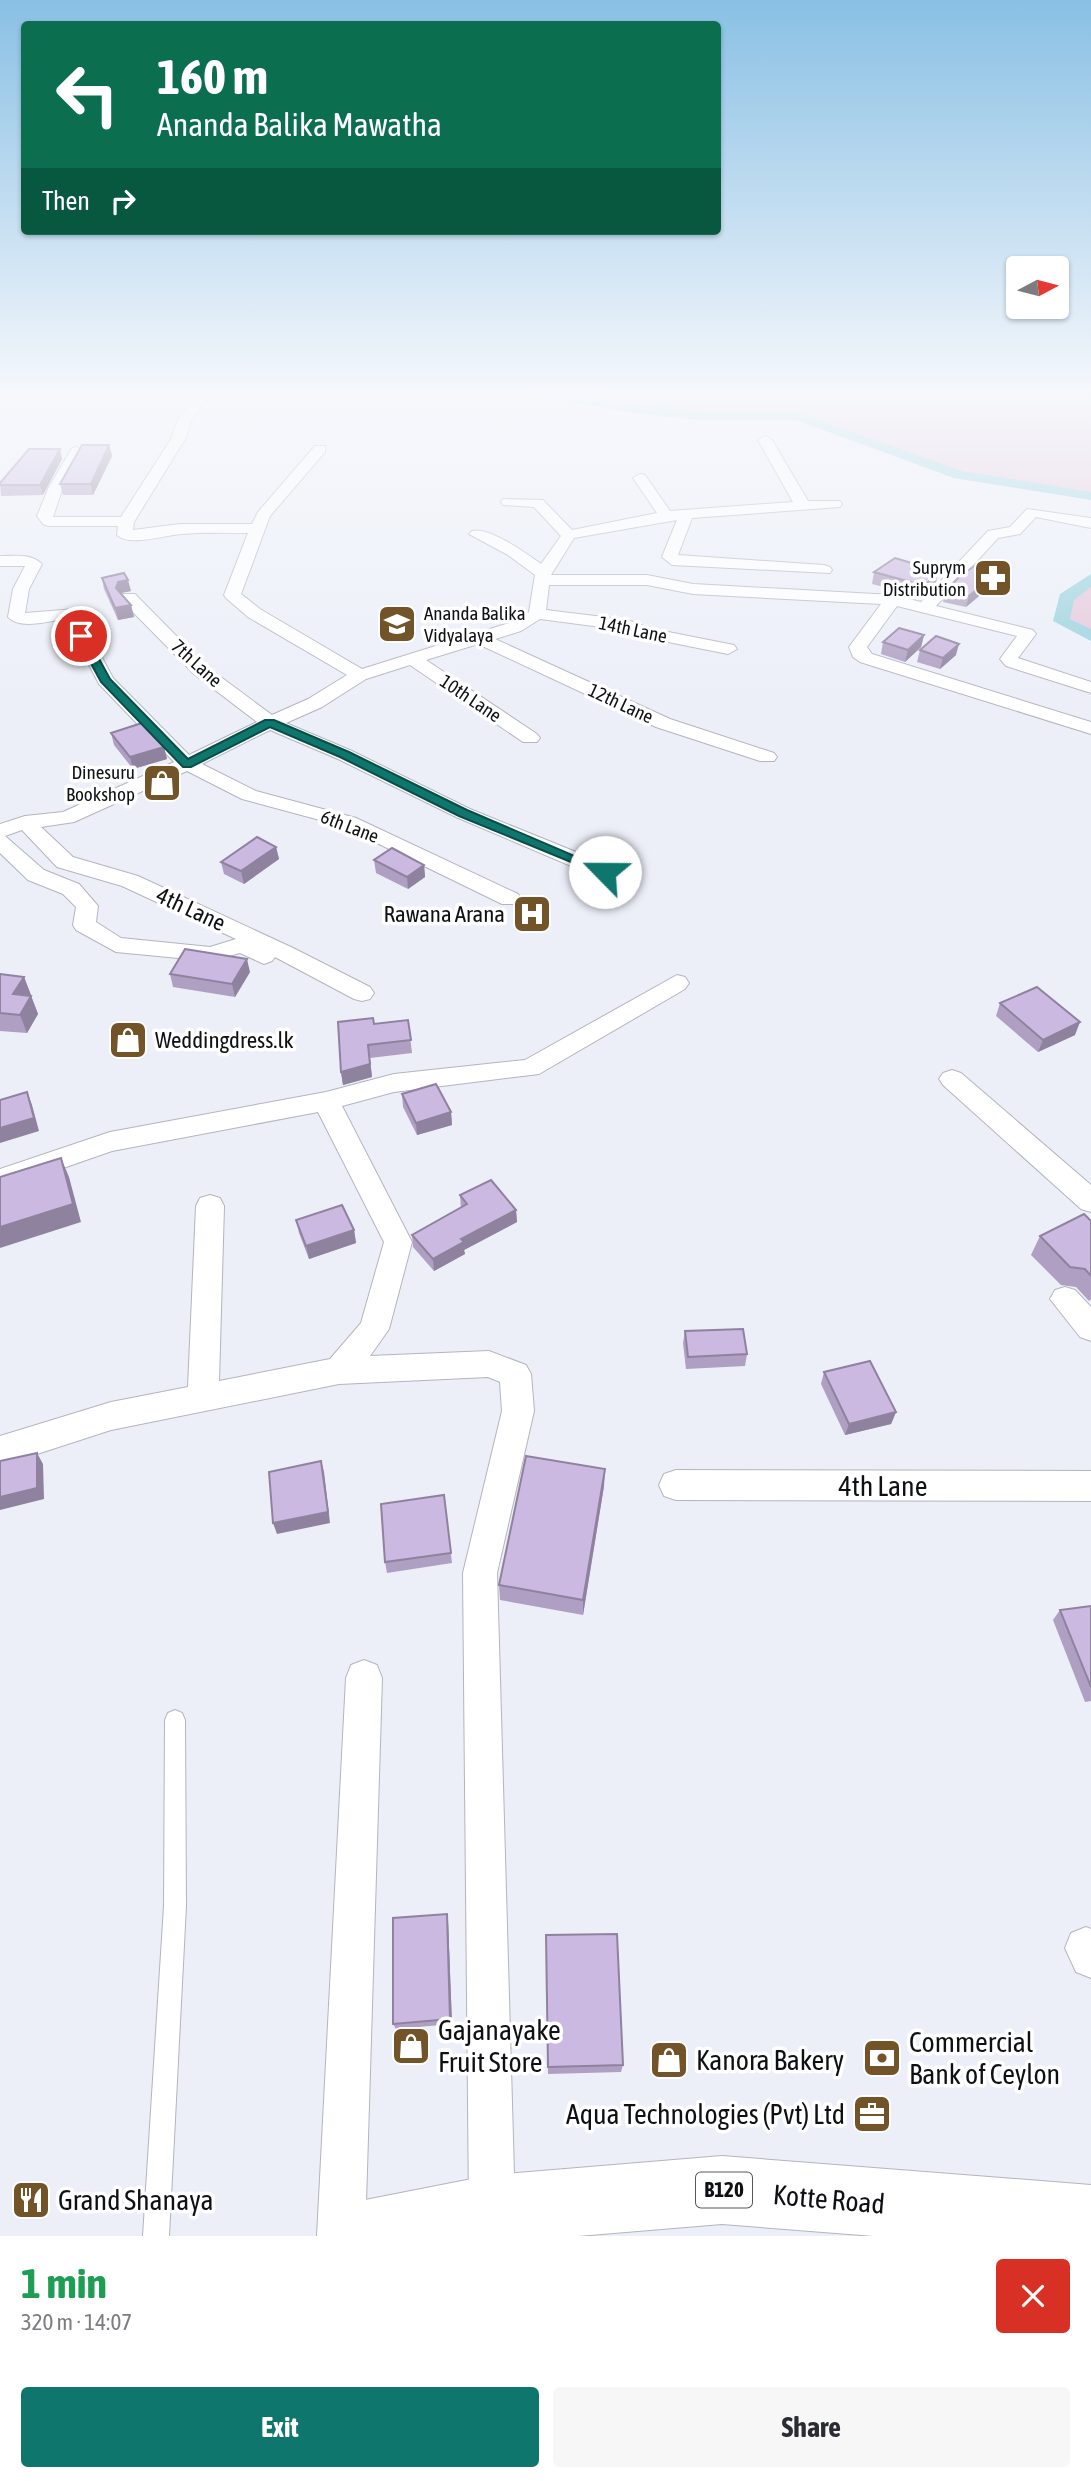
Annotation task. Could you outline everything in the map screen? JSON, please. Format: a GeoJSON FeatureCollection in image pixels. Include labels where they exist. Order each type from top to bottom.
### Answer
{"type":"FeatureCollection","features":[{"type":"Feature","properties":{"kind":"main road","name":"Kotte Road"},"geometry":{"type":"LineString","coordinates":[[360,2236],[492,2209],[722,2190],[988,2224],[1091,2218]]}},
{"type":"Feature","properties":{"kind":"street"},"geometry":{"type":"LineString","coordinates":[[53,495],[45,516],[48,521],[126,522]]}},
{"type":"Feature","properties":{"kind":"street"},"geometry":{"type":"LineString","coordinates":[[143,495],[126,522],[125,535],[156,534],[180,529],[259,528]]}},
{"type":"Feature","properties":{"kind":"street"},"geometry":{"type":"LineString","coordinates":[[280,495],[263,515],[232,595],[254,613],[360,675]]}},
{"type":"Feature","properties":{"kind":"street"},"geometry":{"type":"LineString","coordinates":[[652,495],[666,516]]}},
{"type":"Feature","properties":{"kind":"street"},"geometry":{"type":"LineString","coordinates":[[797,495],[803,506]]}},
{"type":"Feature","properties":{"kind":"street"},"geometry":{"type":"LineString","coordinates":[[508,502],[538,503],[569,535]]}},
{"type":"Feature","properties":{"kind":"street"},"geometry":{"type":"LineString","coordinates":[[0,831],[25,822],[66,818],[315,703],[360,675],[515,627],[537,614],[542,576],[569,535],[612,523],[666,516],[835,503]]}},
{"type":"Feature","properties":{"kind":"street"},"geometry":{"type":"LineString","coordinates":[[925,608],[993,534],[1015,531],[1032,512],[1091,523]]}},
{"type":"Feature","properties":{"kind":"street"},"geometry":{"type":"LineString","coordinates":[[686,515],[670,557],[678,562],[824,570]]}},
{"type":"Feature","properties":{"kind":"street"},"geometry":{"type":"LineString","coordinates":[[477,534],[514,552],[542,576],[647,580],[693,589],[894,600],[1023,632],[1027,634],[1009,659],[1012,662],[1091,688]]}},
{"type":"Feature","properties":{"kind":"street"},"geometry":{"type":"LineString","coordinates":[[0,561],[23,560],[34,564],[21,589],[16,617],[21,619],[69,613]]}},
{"type":"Feature","properties":{"kind":"street","name":"7th Lane"},"geometry":{"type":"LineString","coordinates":[[129,598],[200,670],[270,723],[345,755],[463,813],[605,872]]}},
{"type":"Feature","properties":{"kind":"street"},"geometry":{"type":"LineString","coordinates":[[894,600],[858,647],[859,653],[866,659],[1091,728]]}},
{"type":"Feature","properties":{"kind":"street","name":"6th Lane"},"geometry":{"type":"LineString","coordinates":[[69,613],[105,680],[187,764],[250,795],[349,822],[510,899]]}},
{"type":"Feature","properties":{"kind":"street","name":"14th Lane"},"geometry":{"type":"LineString","coordinates":[[537,614],[628,625],[643,632],[728,649]]}},
{"type":"Feature","properties":{"kind":"street","name":"12th Lane"},"geometry":{"type":"LineString","coordinates":[[478,638],[663,723],[768,757]]}},
{"type":"Feature","properties":{"kind":"street","name":"10th Lane"},"geometry":{"type":"LineString","coordinates":[[412,659],[530,738]]}},
{"type":"Feature","properties":{"kind":"street","name":"4th Lane"},"geometry":{"type":"LineString","coordinates":[[25,822],[65,862],[130,881],[285,953],[362,993]]}},
{"type":"Feature","properties":{"kind":"street"},"geometry":{"type":"LineString","coordinates":[[0,841],[36,875],[71,889],[87,906],[84,925],[116,945],[210,954],[243,945],[296,976]]}},
{"type":"Feature","properties":{"kind":"street"},"geometry":{"type":"LineString","coordinates":[[0,1180],[110,1142],[326,1101],[394,1083],[530,1068],[677,984]]}},
{"type":"Feature","properties":{"kind":"street"},"geometry":{"type":"LineString","coordinates":[[953,1079],[1091,1201]]}},
{"type":"Feature","properties":{"kind":"street"},"geometry":{"type":"LineString","coordinates":[[326,1101],[398,1242],[374,1329],[339,1371]]}},
{"type":"Feature","properties":{"kind":"street"},"geometry":{"type":"LineString","coordinates":[[203,1398],[209,1206]]}},
{"type":"Feature","properties":{"kind":"street"},"geometry":{"type":"LineString","coordinates":[[1065,1299],[1091,1328]]}},
{"type":"Feature","properties":{"kind":"street"},"geometry":{"type":"LineString","coordinates":[[0,1451],[111,1416],[339,1371],[489,1364],[515,1374],[518,1411],[480,1573],[492,2209]]}},
{"type":"Feature","properties":{"kind":"street","name":"4th Lane"},"geometry":{"type":"LineString","coordinates":[[676,1485],[1091,1486]]}},
{"type":"Feature","properties":{"kind":"street"},"geometry":{"type":"LineString","coordinates":[[341,2236],[365,1678]]}},
{"type":"Feature","properties":{"kind":"lane"},"geometry":{"type":"LineString","coordinates":[[156,2236],[175,1906],[175,1720]]}},
{"type":"Feature","properties":{"kind":"shaded area"},"geometry":{"type":"Polygon","coordinates":[[[1091,579],[1091,636],[1061,621],[1066,598],[1091,579]]]}},
{"type":"Feature","properties":{"kind":"building"},"geometry":{"type":"Polygon","coordinates":[[[895,558],[938,571],[925,586],[874,572],[895,558]]]}},
{"type":"Feature","properties":{"kind":"building"},"geometry":{"type":"Polygon","coordinates":[[[978,563],[1000,570],[969,596],[945,591],[958,578],[978,563]]]}},
{"type":"Feature","properties":{"kind":"building"},"geometry":{"type":"Polygon","coordinates":[[[124,573],[128,580],[118,582],[116,588],[131,605],[115,608],[102,578],[124,573]]]}},
{"type":"Feature","properties":{"kind":"building"},"geometry":{"type":"Polygon","coordinates":[[[899,628],[924,635],[908,650],[883,642],[899,628]]]}},
{"type":"Feature","properties":{"kind":"building"},"geometry":{"type":"Polygon","coordinates":[[[936,636],[959,644],[943,658],[920,650],[936,636]]]}},
{"type":"Feature","properties":{"kind":"building"},"geometry":{"type":"Polygon","coordinates":[[[142,723],[164,747],[130,757],[111,733],[142,723]]]}},
{"type":"Feature","properties":{"kind":"building"},"geometry":{"type":"Polygon","coordinates":[[[257,837],[276,847],[241,871],[221,862],[257,837]]]}},
{"type":"Feature","properties":{"kind":"building"},"geometry":{"type":"Polygon","coordinates":[[[392,848],[424,865],[407,877],[374,860],[392,848]]]}},
{"type":"Feature","properties":{"kind":"building"},"geometry":{"type":"Polygon","coordinates":[[[185,949],[247,959],[232,984],[170,974],[185,949]]]}},
{"type":"Feature","properties":{"kind":"building"},"geometry":{"type":"Polygon","coordinates":[[[0,974],[24,977],[13,994],[31,996],[20,1015],[0,1013],[0,974]]]}},
{"type":"Feature","properties":{"kind":"building"},"geometry":{"type":"Polygon","coordinates":[[[1037,987],[1080,1022],[1043,1040],[1000,1003],[1037,987]]]}},
{"type":"Feature","properties":{"kind":"building"},"geometry":{"type":"Polygon","coordinates":[[[373,1018],[374,1024],[408,1020],[411,1040],[368,1045],[370,1064],[341,1072],[338,1022],[373,1018]]]}},
{"type":"Feature","properties":{"kind":"building"},"geometry":{"type":"Polygon","coordinates":[[[436,1084],[451,1112],[416,1123],[402,1094],[436,1084]]]}},
{"type":"Feature","properties":{"kind":"building"},"geometry":{"type":"Polygon","coordinates":[[[27,1092],[34,1118],[0,1128],[0,1100],[27,1092]]]}},
{"type":"Feature","properties":{"kind":"building"},"geometry":{"type":"Polygon","coordinates":[[[61,1158],[73,1204],[0,1227],[0,1177],[61,1158]]]}},
{"type":"Feature","properties":{"kind":"building"},"geometry":{"type":"Polygon","coordinates":[[[491,1180],[516,1210],[461,1239],[464,1242],[433,1259],[412,1235],[467,1204],[460,1195],[491,1180]]]}},
{"type":"Feature","properties":{"kind":"building"},"geometry":{"type":"Polygon","coordinates":[[[342,1205],[354,1230],[306,1246],[296,1220],[342,1205]]]}},
{"type":"Feature","properties":{"kind":"building"},"geometry":{"type":"Polygon","coordinates":[[[1084,1214],[1091,1221],[1091,1276],[1085,1269],[1070,1267],[1040,1236],[1084,1214]]]}},
{"type":"Feature","properties":{"kind":"building"},"geometry":{"type":"Polygon","coordinates":[[[743,1329],[747,1354],[688,1357],[685,1331],[743,1329]]]}},
{"type":"Feature","properties":{"kind":"building"},"geometry":{"type":"Polygon","coordinates":[[[870,1361],[896,1412],[849,1424],[824,1372],[870,1361]]]}},
{"type":"Feature","properties":{"kind":"building"},"geometry":{"type":"Polygon","coordinates":[[[37,1453],[37,1488],[0,1497],[0,1461],[37,1453]]]}},
{"type":"Feature","properties":{"kind":"building"},"geometry":{"type":"Polygon","coordinates":[[[526,1456],[605,1469],[583,1600],[499,1585],[526,1456]]]}},
{"type":"Feature","properties":{"kind":"building"},"geometry":{"type":"Polygon","coordinates":[[[321,1461],[328,1512],[273,1523],[269,1472],[321,1461]]]}},
{"type":"Feature","properties":{"kind":"building"},"geometry":{"type":"Polygon","coordinates":[[[444,1495],[451,1553],[385,1562],[381,1504],[444,1495]]]}},
{"type":"Feature","properties":{"kind":"building"},"geometry":{"type":"Polygon","coordinates":[[[1091,1606],[1091,1687],[1060,1610],[1091,1606]]]}},
{"type":"Feature","properties":{"kind":"building"},"geometry":{"type":"Polygon","coordinates":[[[447,1914],[450,2019],[393,2024],[393,1918],[447,1914]]]}},
{"type":"Feature","properties":{"kind":"building"},"geometry":{"type":"Polygon","coordinates":[[[617,1934],[623,2065],[548,2067],[546,1935],[617,1934]]]}},
{"type":"Feature","properties":{"kind":"waterway"},"geometry":{"type":"LineString","coordinates":[[1087,495],[1091,496]]}},
{"type":"Feature","properties":{"kind":"waterway"},"geometry":{"type":"LineString","coordinates":[[1091,579],[1066,598],[1061,621],[1091,636]]}},
{"type":"Feature","properties":{"kind":"place","name":"Suprym Distribution"},"geometry":{"type":"Point","coordinates":[993,578]}},
{"type":"Feature","properties":{"kind":"place","name":"Ananda Balika Vidyalaya"},"geometry":{"type":"Point","coordinates":[397,624]}},
{"type":"Feature","properties":{"kind":"place","name":"Dinesuru Bookshop"},"geometry":{"type":"Point","coordinates":[162,783]}},
{"type":"Feature","properties":{"kind":"place","name":"Rawana Arana"},"geometry":{"type":"Point","coordinates":[532,914]}},
{"type":"Feature","properties":{"kind":"place","name":"Weddingdress.lk"},"geometry":{"type":"Point","coordinates":[128,1040]}},
{"type":"Feature","properties":{"kind":"place","name":"Gajanayake Fruit Store"},"geometry":{"type":"Point","coordinates":[411,2046]}},
{"type":"Feature","properties":{"kind":"place","name":"Commercial Bank of Ceylon"},"geometry":{"type":"Point","coordinates":[882,2058]}},
{"type":"Feature","properties":{"kind":"place","name":"Kanora Bakery"},"geometry":{"type":"Point","coordinates":[669,2060]}},
{"type":"Feature","properties":{"kind":"place","name":"Aqua Technologies (Pvt) Ltd"},"geometry":{"type":"Point","coordinates":[872,2114]}},
{"type":"Feature","properties":{"kind":"place","name":"Grand Shanaya"},"geometry":{"type":"Point","coordinates":[31,2200]}},
{"type":"Feature","properties":{"kind":"route"},"geometry":{"type":"LineString","coordinates":[[81,636],[105,680],[187,764],[270,723],[345,755],[463,813],[605,872]]}}]}
